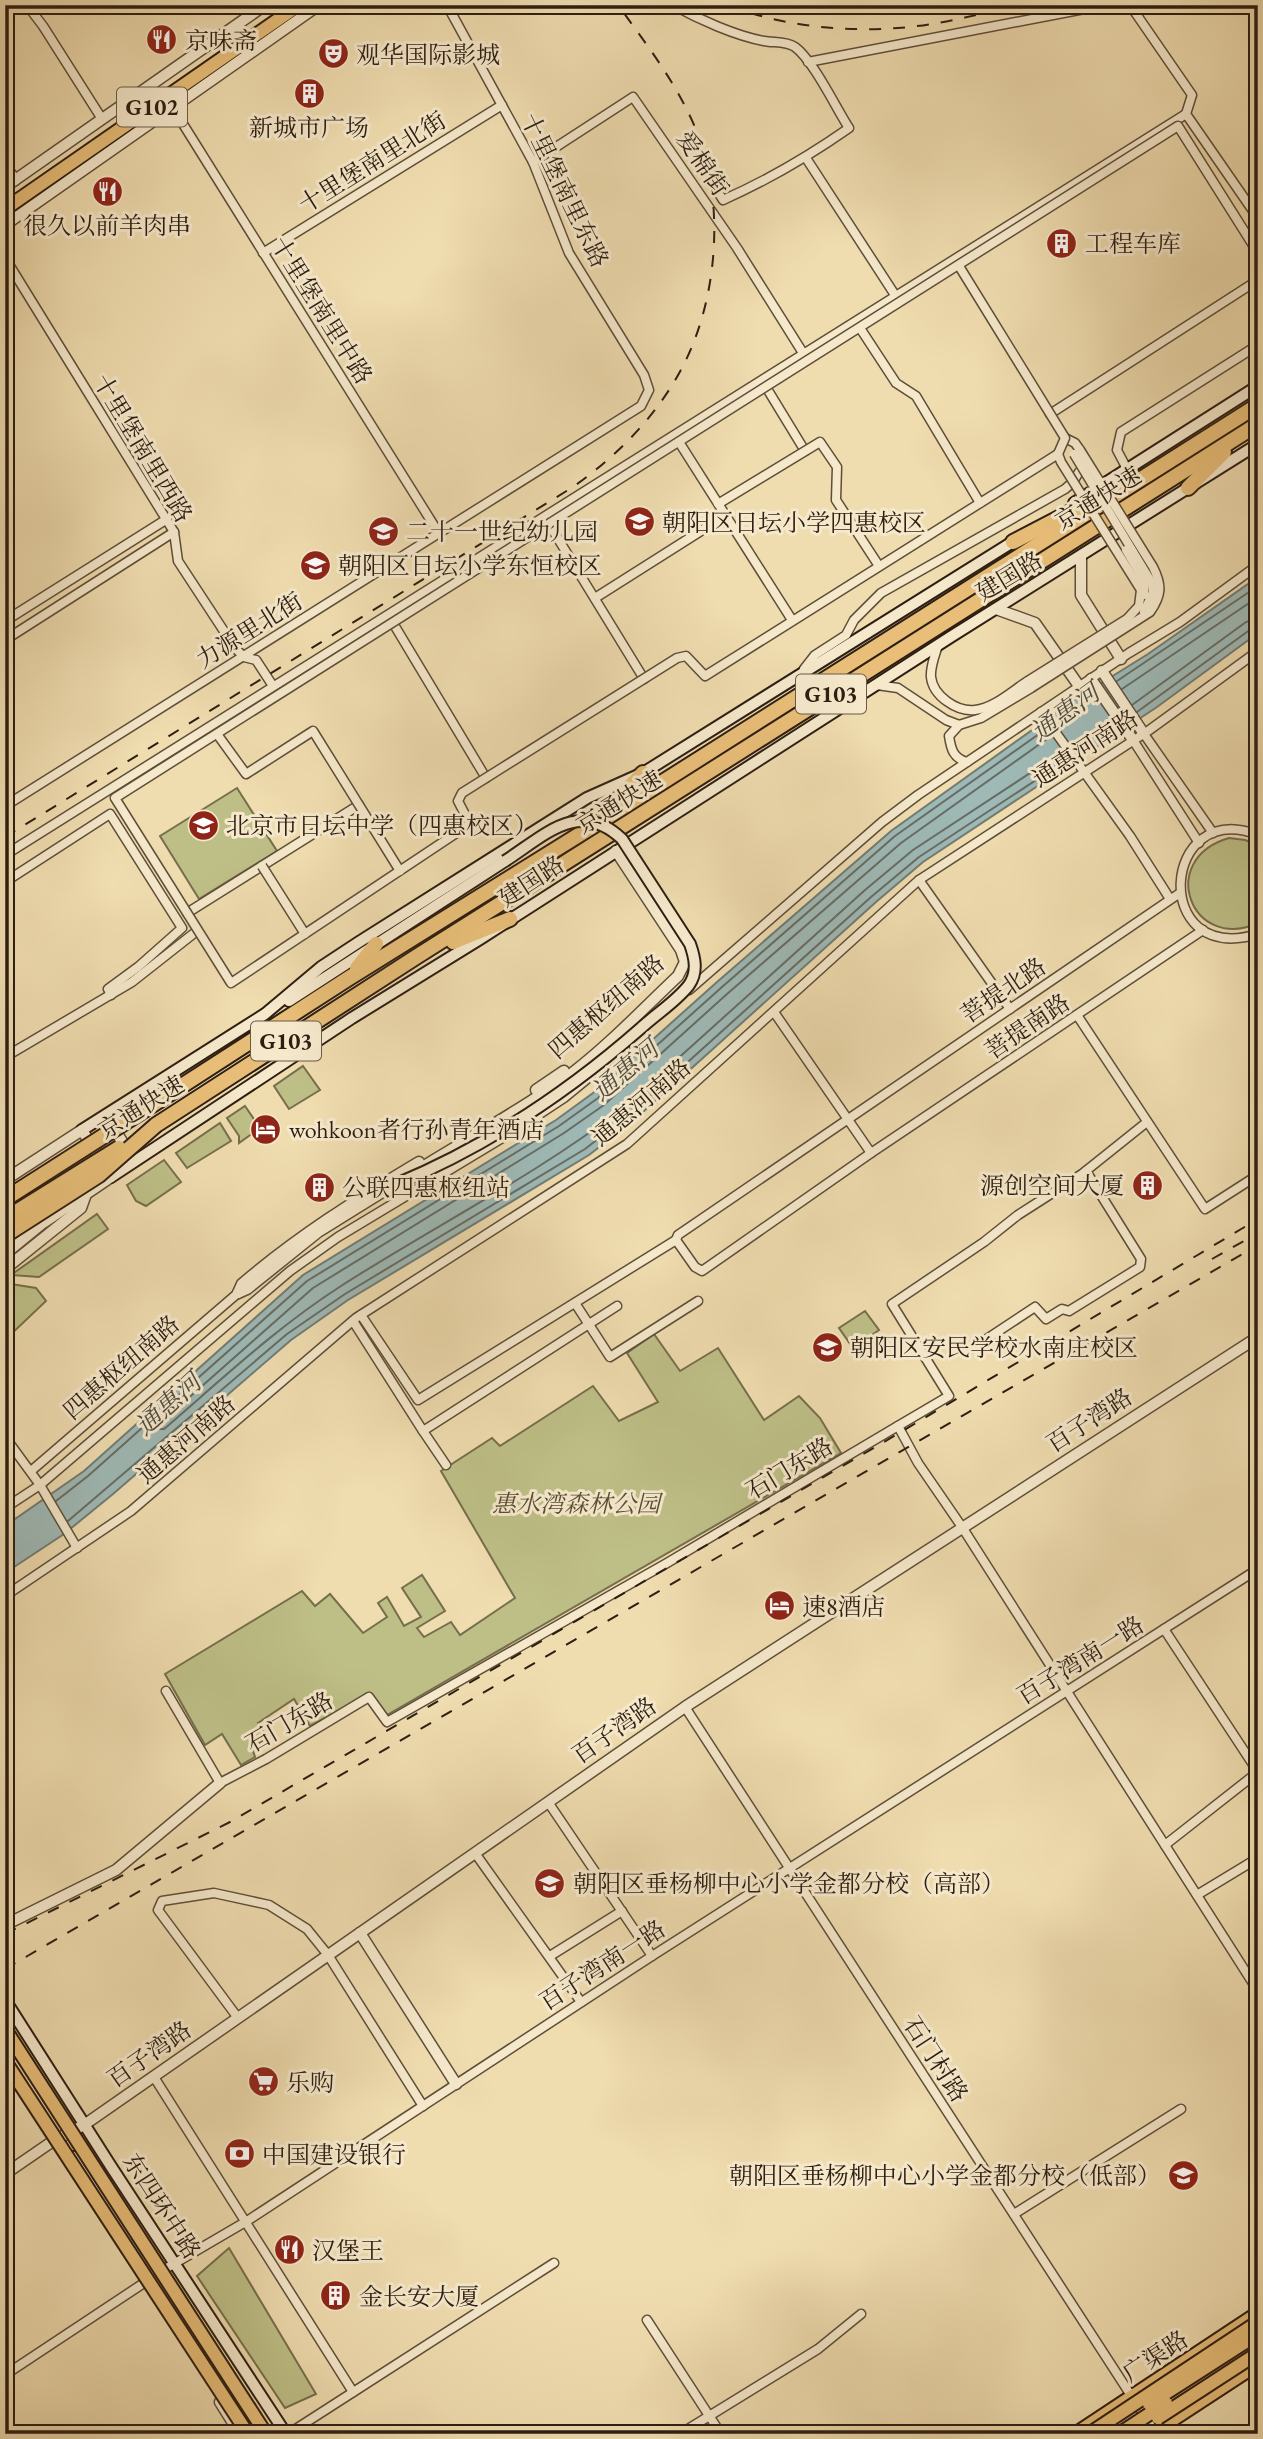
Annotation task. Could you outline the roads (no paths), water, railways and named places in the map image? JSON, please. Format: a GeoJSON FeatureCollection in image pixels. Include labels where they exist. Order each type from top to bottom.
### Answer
{"type":"FeatureCollection","features":[{"type":"Feature","properties":{"kind":"highway","name":"京通快速"},"geometry":{"type":"LineString","coordinates":[[5,1199],[349,978],[1258,405]]}},
{"type":"Feature","properties":{"kind":"highway","name":"京通快速"},"geometry":{"type":"LineString","coordinates":[[6,1238],[99,1175],[156,1125],[416,957],[1252,428]]}},
{"type":"Feature","properties":{"kind":"highway"},"geometry":{"type":"LineString","coordinates":[[1188,488],[1252,428]]}},
{"type":"Feature","properties":{"kind":"highway"},"geometry":{"type":"LineString","coordinates":[[1013,542],[1178,455]]}},
{"type":"Feature","properties":{"kind":"highway"},"geometry":{"type":"LineString","coordinates":[[590,828],[643,773]]}},
{"type":"Feature","properties":{"kind":"highway"},"geometry":{"type":"LineString","coordinates":[[416,957],[510,919]]}},
{"type":"Feature","properties":{"kind":"highway"},"geometry":{"type":"LineString","coordinates":[[349,978],[376,944]]}},
{"type":"Feature","properties":{"kind":"main road","name":"G102"},"geometry":{"type":"LineString","coordinates":[[5,200],[285,5]]}},
{"type":"Feature","properties":{"kind":"main road","name":"G102"},"geometry":{"type":"LineString","coordinates":[[5,209],[299,5]]}},
{"type":"Feature","properties":{"kind":"main road","name":"建国路"},"geometry":{"type":"LineString","coordinates":[[82,1130],[265,1014],[321,967],[359,942],[587,798],[643,773],[1258,386]]}},
{"type":"Feature","properties":{"kind":"main road","name":"建国路"},"geometry":{"type":"LineString","coordinates":[[111,1177],[352,1018],[1258,444]]}},
{"type":"Feature","properties":{"kind":"main road"},"geometry":{"type":"LineString","coordinates":[[265,1014],[280,1007],[564,824],[577,820],[609,827],[622,839],[690,944],[695,958],[694,973],[689,985],[605,1059],[555,1097],[459,1155],[394,1185]]}},
{"type":"Feature","properties":{"kind":"main road","name":"东四环中路"},"geometry":{"type":"LineString","coordinates":[[5,2000],[79,2127],[170,2267],[272,2434]]}},
{"type":"Feature","properties":{"kind":"main road","name":"东四环中路"},"geometry":{"type":"LineString","coordinates":[[5,2029],[79,2127]]}},
{"type":"Feature","properties":{"kind":"main road","name":"东四环中路"},"geometry":{"type":"LineString","coordinates":[[5,2029],[266,2434]]}},
{"type":"Feature","properties":{"kind":"main road","name":"东四环中路"},"geometry":{"type":"LineString","coordinates":[[5,2052],[56,2140],[109,2204],[148,2280],[254,2434]]}},
{"type":"Feature","properties":{"kind":"main road"},"geometry":{"type":"LineString","coordinates":[[5,2061],[248,2434]]}},
{"type":"Feature","properties":{"kind":"main road","name":"东四环中路"},"geometry":{"type":"LineString","coordinates":[[170,2267],[287,2434]]}},
{"type":"Feature","properties":{"kind":"main road","name":"广渠路"},"geometry":{"type":"LineString","coordinates":[[1075,2434],[1258,2313]]}},
{"type":"Feature","properties":{"kind":"main road"},"geometry":{"type":"LineString","coordinates":[[1089,2434],[1258,2322]]}},
{"type":"Feature","properties":{"kind":"main road","name":"广渠路"},"geometry":{"type":"LineString","coordinates":[[1104,2434],[1258,2334]]}},
{"type":"Feature","properties":{"kind":"main road","name":"广渠路"},"geometry":{"type":"LineString","coordinates":[[1119,2434],[1258,2343]]}},
{"type":"Feature","properties":{"kind":"main road"},"geometry":{"type":"LineString","coordinates":[[1134,2434],[1258,2353]]}},
{"type":"Feature","properties":{"kind":"main road"},"geometry":{"type":"LineString","coordinates":[[1154,2433],[1258,2364]]}},
{"type":"Feature","properties":{"kind":"street"},"geometry":{"type":"LineString","coordinates":[[27,5],[102,119]]}},
{"type":"Feature","properties":{"kind":"street"},"geometry":{"type":"LineString","coordinates":[[5,187],[265,5]]}},
{"type":"Feature","properties":{"kind":"street"},"geometry":{"type":"LineString","coordinates":[[5,225],[319,5]]}},
{"type":"Feature","properties":{"kind":"street","name":"十里堡南里东路"},"geometry":{"type":"LineString","coordinates":[[447,5],[533,162],[569,253],[644,375],[649,390]]}},
{"type":"Feature","properties":{"kind":"street"},"geometry":{"type":"LineString","coordinates":[[673,5],[697,18],[763,41],[783,42],[795,47],[808,62],[849,128],[806,158],[723,200],[713,184]]}},
{"type":"Feature","properties":{"kind":"street"},"geometry":{"type":"LineString","coordinates":[[808,62],[1105,5]]}},
{"type":"Feature","properties":{"kind":"street"},"geometry":{"type":"LineString","coordinates":[[5,855],[1186,114],[1192,94],[1130,5]]}},
{"type":"Feature","properties":{"kind":"street","name":"爱棉街"},"geometry":{"type":"LineString","coordinates":[[533,162],[633,97],[730,237],[803,353]]}},
{"type":"Feature","properties":{"kind":"street","name":"十里堡南里北街"},"geometry":{"type":"LineString","coordinates":[[263,253],[502,104]]}},
{"type":"Feature","properties":{"kind":"street","name":"十里堡南里中路"},"geometry":{"type":"LineString","coordinates":[[173,108],[438,532]]}},
{"type":"Feature","properties":{"kind":"street"},"geometry":{"type":"LineString","coordinates":[[1186,114],[1258,218]]}},
{"type":"Feature","properties":{"kind":"street"},"geometry":{"type":"LineString","coordinates":[[1065,438],[1075,443],[1068,456],[980,503],[705,676],[686,656],[677,658],[462,793],[458,801],[470,824],[231,983],[115,798],[1178,126],[1258,253]]}},
{"type":"Feature","properties":{"kind":"street"},"geometry":{"type":"LineString","coordinates":[[806,158],[895,295]]}},
{"type":"Feature","properties":{"kind":"street"},"geometry":{"type":"LineString","coordinates":[[5,166],[15,180]]}},
{"type":"Feature","properties":{"kind":"street","name":"十里堡南里西路"},"geometry":{"type":"LineString","coordinates":[[5,258],[167,519],[174,532],[178,561],[235,648],[244,657],[257,660],[273,686]]}},
{"type":"Feature","properties":{"kind":"street"},"geometry":{"type":"LineString","coordinates":[[959,266],[1065,438],[1068,456],[1138,582],[1141,590],[1139,606]]}},
{"type":"Feature","properties":{"kind":"street"},"geometry":{"type":"LineString","coordinates":[[1050,414],[1258,280]]}},
{"type":"Feature","properties":{"kind":"street"},"geometry":{"type":"LineString","coordinates":[[860,328],[896,383],[916,396],[980,503]]}},
{"type":"Feature","properties":{"kind":"street"},"geometry":{"type":"LineString","coordinates":[[1127,469],[1117,450],[1121,432],[1258,345]]}},
{"type":"Feature","properties":{"kind":"street"},"geometry":{"type":"LineString","coordinates":[[766,387],[805,451]]}},
{"type":"Feature","properties":{"kind":"street","name":"力源里北街"},"geometry":{"type":"LineString","coordinates":[[5,806],[641,406],[649,390]]}},
{"type":"Feature","properties":{"kind":"street"},"geometry":{"type":"LineString","coordinates":[[679,442],[792,621]]}},
{"type":"Feature","properties":{"kind":"street"},"geometry":{"type":"LineString","coordinates":[[718,504],[820,442],[837,467],[836,500],[879,566]]}},
{"type":"Feature","properties":{"kind":"street"},"geometry":{"type":"LineString","coordinates":[[967,762],[958,760],[951,749],[949,736],[959,725],[981,718],[1127,619],[1139,606],[1146,590],[1141,574],[1068,456]]}},
{"type":"Feature","properties":{"kind":"street"},"geometry":{"type":"LineString","coordinates":[[938,645],[931,678],[938,694],[962,709],[975,710],[990,706],[1029,685],[1138,620],[1150,612],[1157,602],[1161,593],[1159,579],[1068,456]]}},
{"type":"Feature","properties":{"kind":"street"},"geometry":{"type":"LineString","coordinates":[[798,677],[815,655],[846,635],[854,620],[881,593],[1065,489],[1079,472]]}},
{"type":"Feature","properties":{"kind":"street"},"geometry":{"type":"LineString","coordinates":[[595,598],[726,516]]}},
{"type":"Feature","properties":{"kind":"street"},"geometry":{"type":"LineString","coordinates":[[5,621],[167,519]]}},
{"type":"Feature","properties":{"kind":"street"},"geometry":{"type":"LineString","coordinates":[[549,524],[644,679]]}},
{"type":"Feature","properties":{"kind":"street"},"geometry":{"type":"LineString","coordinates":[[5,640],[174,532]]}},
{"type":"Feature","properties":{"kind":"street"},"geometry":{"type":"LineString","coordinates":[[1081,557],[1081,595],[1121,659]]}},
{"type":"Feature","properties":{"kind":"street"},"geometry":{"type":"LineString","coordinates":[[5,1508],[40,1485],[289,1271],[338,1237],[565,1098],[604,1067],[730,952],[882,822],[1101,671],[1180,622],[1258,565]]}},
{"type":"Feature","properties":{"kind":"street"},"geometry":{"type":"LineString","coordinates":[[996,609],[1035,623],[1079,686]]}},
{"type":"Feature","properties":{"kind":"street"},"geometry":{"type":"LineString","coordinates":[[393,623],[486,778]]}},
{"type":"Feature","properties":{"kind":"street","name":"通惠河南路"},"geometry":{"type":"LineString","coordinates":[[5,1596],[131,1511],[357,1318],[627,1144],[919,880],[1144,734],[1258,651]]}},
{"type":"Feature","properties":{"kind":"street"},"geometry":{"type":"LineString","coordinates":[[1101,671],[1213,833]]}},
{"type":"Feature","properties":{"kind":"street"},"geometry":{"type":"LineString","coordinates":[[1091,678],[1199,843]]}},
{"type":"Feature","properties":{"kind":"street"},"geometry":{"type":"LineString","coordinates":[[877,685],[898,688],[946,720],[959,725]]}},
{"type":"Feature","properties":{"kind":"street"},"geometry":{"type":"LineString","coordinates":[[1041,712],[1130,836],[1170,899]]}},
{"type":"Feature","properties":{"kind":"street"},"geometry":{"type":"LineString","coordinates":[[217,734],[246,774],[313,731],[400,870]]}},
{"type":"Feature","properties":{"kind":"street"},"geometry":{"type":"LineString","coordinates":[[187,913],[359,805]]}},
{"type":"Feature","properties":{"kind":"street"},"geometry":{"type":"LineString","coordinates":[[5,882],[110,814],[182,928],[138,967],[108,989],[111,995]]}},
{"type":"Feature","properties":{"kind":"street"},"geometry":{"type":"LineString","coordinates":[[1257,935],[1239,939],[1220,938],[1203,930],[1188,914],[1180,893],[1180,878],[1183,863],[1199,843],[1213,833],[1230,829],[1258,835]]}},
{"type":"Feature","properties":{"kind":"street"},"geometry":{"type":"LineString","coordinates":[[616,851],[681,950],[684,967]]}},
{"type":"Feature","properties":{"kind":"street"},"geometry":{"type":"LineString","coordinates":[[262,866],[305,934]]}},
{"type":"Feature","properties":{"kind":"street"},"geometry":{"type":"LineString","coordinates":[[919,880],[1010,1009]]}},
{"type":"Feature","properties":{"kind":"street","name":"菩提北路"},"geometry":{"type":"LineString","coordinates":[[357,1318],[418,1400],[676,1240],[678,1235],[1180,893]]}},
{"type":"Feature","properties":{"kind":"street","name":"菩提南路"},"geometry":{"type":"LineString","coordinates":[[676,1240],[695,1267],[702,1271],[871,1153],[1203,930]]}},
{"type":"Feature","properties":{"kind":"street"},"geometry":{"type":"LineString","coordinates":[[5,1057],[132,982],[193,934]]}},
{"type":"Feature","properties":{"kind":"street","name":"四惠枢纽南路"},"geometry":{"type":"LineString","coordinates":[[31,1471],[238,1293],[247,1289],[318,1233],[563,1080],[610,1041],[678,976],[684,967]]}},
{"type":"Feature","properties":{"kind":"street","name":"四惠枢纽南路"},"geometry":{"type":"LineString","coordinates":[[238,1293],[242,1284],[276,1255],[329,1216],[503,1111],[565,1070],[684,967]]}},
{"type":"Feature","properties":{"kind":"street"},"geometry":{"type":"LineString","coordinates":[[774,1012],[871,1153]]}},
{"type":"Feature","properties":{"kind":"street"},"geometry":{"type":"LineString","coordinates":[[1077,1015],[1205,1209],[1258,1175]]}},
{"type":"Feature","properties":{"kind":"street"},"geometry":{"type":"LineString","coordinates":[[106,1116],[134,1162]]}},
{"type":"Feature","properties":{"kind":"street"},"geometry":{"type":"LineString","coordinates":[[1147,1122],[1086,1171],[1018,1215],[984,1242],[892,1304],[949,1396],[898,1426],[918,1463],[1258,1991]]}},
{"type":"Feature","properties":{"kind":"street"},"geometry":{"type":"LineString","coordinates":[[5,1180],[82,1130],[111,1177]]}},
{"type":"Feature","properties":{"kind":"street"},"geometry":{"type":"LineString","coordinates":[[70,1139],[99,1185]]}},
{"type":"Feature","properties":{"kind":"street"},"geometry":{"type":"LineString","coordinates":[[973,1348],[1035,1307],[1046,1319],[1062,1309],[1069,1311],[1140,1267],[1141,1259],[1086,1171]]}},
{"type":"Feature","properties":{"kind":"street","name":"建国路"},"geometry":{"type":"LineString","coordinates":[[6,1238],[43,1223],[111,1177]]}},
{"type":"Feature","properties":{"kind":"street"},"geometry":{"type":"LineString","coordinates":[[5,1269],[81,1208],[86,1194]]}},
{"type":"Feature","properties":{"kind":"street"},"geometry":{"type":"LineString","coordinates":[[575,1303],[610,1357],[698,1301]]}},
{"type":"Feature","properties":{"kind":"street"},"geometry":{"type":"LineString","coordinates":[[423,1431],[617,1306]]}},
{"type":"Feature","properties":{"kind":"street"},"geometry":{"type":"LineString","coordinates":[[357,1318],[446,1465]]}},
{"type":"Feature","properties":{"kind":"street","name":"百子湾路"},"geometry":{"type":"LineString","coordinates":[[5,2174],[154,2077],[685,1707],[1258,1337]]}},
{"type":"Feature","properties":{"kind":"street","name":"石门东路"},"geometry":{"type":"LineString","coordinates":[[220,1783],[266,1759],[369,1697],[387,1722],[667,1563],[898,1426]]}},
{"type":"Feature","properties":{"kind":"street"},"geometry":{"type":"LineString","coordinates":[[5,1437],[31,1471],[77,1548]]}},
{"type":"Feature","properties":{"kind":"street","name":"百子湾南一路"},"geometry":{"type":"LineString","coordinates":[[5,2375],[148,2280],[247,2221],[789,1867],[1258,1569]]}},
{"type":"Feature","properties":{"kind":"street"},"geometry":{"type":"LineString","coordinates":[[1164,1629],[1258,1772],[1165,1845]]}},
{"type":"Feature","properties":{"kind":"street"},"geometry":{"type":"LineString","coordinates":[[5,1925],[116,1870],[220,1783],[166,1691]]}},
{"type":"Feature","properties":{"kind":"street","name":"石门村路"},"geometry":{"type":"LineString","coordinates":[[685,1707],[1154,2433]]}},
{"type":"Feature","properties":{"kind":"street"},"geometry":{"type":"LineString","coordinates":[[548,1802],[652,1956]]}},
{"type":"Feature","properties":{"kind":"street"},"geometry":{"type":"LineString","coordinates":[[475,1853],[581,2002]]}},
{"type":"Feature","properties":{"kind":"street"},"geometry":{"type":"LineString","coordinates":[[1197,1895],[1258,1858]]}},
{"type":"Feature","properties":{"kind":"street"},"geometry":{"type":"LineString","coordinates":[[238,2018],[158,1910],[162,1901],[214,1893],[270,1905],[307,1929],[328,1955],[423,2106]]}},
{"type":"Feature","properties":{"kind":"street"},"geometry":{"type":"LineString","coordinates":[[550,1956],[622,1911]]}},
{"type":"Feature","properties":{"kind":"street"},"geometry":{"type":"LineString","coordinates":[[360,1933],[456,2084]]}},
{"type":"Feature","properties":{"kind":"street","name":"东四环中路"},"geometry":{"type":"LineString","coordinates":[[5,2068],[56,2140]]}},
{"type":"Feature","properties":{"kind":"street"},"geometry":{"type":"LineString","coordinates":[[154,2077],[353,2392]]}},
{"type":"Feature","properties":{"kind":"street"},"geometry":{"type":"LineString","coordinates":[[1014,2214],[1181,2109]]}},
{"type":"Feature","properties":{"kind":"street"},"geometry":{"type":"LineString","coordinates":[[287,2434],[554,2263]]}},
{"type":"Feature","properties":{"kind":"street","name":"东四环中路"},"geometry":{"type":"LineString","coordinates":[[148,2280],[240,2434]]}},
{"type":"Feature","properties":{"kind":"street"},"geometry":{"type":"LineString","coordinates":[[680,2434],[818,2348],[861,2314]]}},
{"type":"Feature","properties":{"kind":"street"},"geometry":{"type":"LineString","coordinates":[[647,2320],[721,2434]]}},
{"type":"Feature","properties":{"kind":"street"},"geometry":{"type":"LineString","coordinates":[[1187,2360],[1186,2386],[1193,2392],[1210,2395]]}},
{"type":"Feature","properties":{"kind":"water","name":"通惠河"},"geometry":{"type":"Polygon","coordinates":[[[1258,577],[1258,633],[1157,707],[923,862],[633,1121],[589,1155],[348,1300],[291,1340],[64,1534],[5,1573],[5,1526],[84,1471],[303,1275],[556,1120],[593,1093],[891,831],[1074,700],[1148,654],[1258,577]]]}},
{"type":"Feature","properties":{"kind":"railway"},"geometry":{"type":"LineString","coordinates":[[5,837],[573,487],[621,448],[661,402],[683,366],[704,311],[714,250],[712,189],[697,132],[681,98],[618,5]]}},
{"type":"Feature","properties":{"kind":"railway"},"geometry":{"type":"LineString","coordinates":[[728,5],[790,23],[856,29],[929,24],[1020,5]]}},
{"type":"Feature","properties":{"kind":"railway"},"geometry":{"type":"LineString","coordinates":[[1252,320],[1258,317]]}},
{"type":"Feature","properties":{"kind":"railway"},"geometry":{"type":"LineString","coordinates":[[5,1934],[230,1822],[901,1432],[1258,1219]]}},
{"type":"Feature","properties":{"kind":"railway"},"geometry":{"type":"LineString","coordinates":[[1212,1259],[1258,1233]]}},
{"type":"Feature","properties":{"kind":"railway"},"geometry":{"type":"LineString","coordinates":[[5,1969],[1258,1245]]}},
{"type":"Feature","properties":{"kind":"place","name":"京味斋"},"geometry":{"type":"Point","coordinates":[162,40]}},
{"type":"Feature","properties":{"kind":"place","name":"观华国际影城"},"geometry":{"type":"Point","coordinates":[333,54]}},
{"type":"Feature","properties":{"kind":"place","name":"新城市广场"},"geometry":{"type":"Point","coordinates":[309,93]}},
{"type":"Feature","properties":{"kind":"place","name":"很久以前羊肉串"},"geometry":{"type":"Point","coordinates":[107,191]}},
{"type":"Feature","properties":{"kind":"place","name":"工程车库"},"geometry":{"type":"Point","coordinates":[1062,243]}},
{"type":"Feature","properties":{"kind":"place","name":"朝阳区日坛小学四惠校区"},"geometry":{"type":"Point","coordinates":[639,522]}},
{"type":"Feature","properties":{"kind":"place","name":"二十一世纪幼儿园"},"geometry":{"type":"Point","coordinates":[383,531]}},
{"type":"Feature","properties":{"kind":"place","name":"朝阳区日坛小学东恒校区"},"geometry":{"type":"Point","coordinates":[315,565]}},
{"type":"Feature","properties":{"kind":"place","name":"北京市日坛中学（四惠校区）"},"geometry":{"type":"Point","coordinates":[203,825]}},
{"type":"Feature","properties":{"kind":"place","name":"wohkoon者行孙青年酒店"},"geometry":{"type":"Point","coordinates":[266,1129]}},
{"type":"Feature","properties":{"kind":"place","name":"源创空间大厦"},"geometry":{"type":"Point","coordinates":[1147,1185]}},
{"type":"Feature","properties":{"kind":"place","name":"公联四惠枢纽站"},"geometry":{"type":"Point","coordinates":[319,1187]}},
{"type":"Feature","properties":{"kind":"place","name":"朝阳区安民学校水南庄校区"},"geometry":{"type":"Point","coordinates":[827,1347]}},
{"type":"Feature","properties":{"kind":"place","name":"速8酒店"},"geometry":{"type":"Point","coordinates":[779,1606]}},
{"type":"Feature","properties":{"kind":"place","name":"朝阳区垂杨柳中心小学金都分校（高部）"},"geometry":{"type":"Point","coordinates":[550,1883]}},
{"type":"Feature","properties":{"kind":"place","name":"乐购"},"geometry":{"type":"Point","coordinates":[263,2082]}},
{"type":"Feature","properties":{"kind":"place","name":"中国建设银行"},"geometry":{"type":"Point","coordinates":[239,2154]}},
{"type":"Feature","properties":{"kind":"place","name":"朝阳区垂杨柳中心小学金都分校（低部）"},"geometry":{"type":"Point","coordinates":[1184,2175]}},
{"type":"Feature","properties":{"kind":"place","name":"汉堡王"},"geometry":{"type":"Point","coordinates":[289,2250]}},
{"type":"Feature","properties":{"kind":"place","name":"金长安大厦"},"geometry":{"type":"Point","coordinates":[336,2296]}},
{"type":"Feature","properties":{"kind":"park label","name":"惠水湾森林公园"},"geometry":{"type":"Point","coordinates":[576,1503]}}]}
